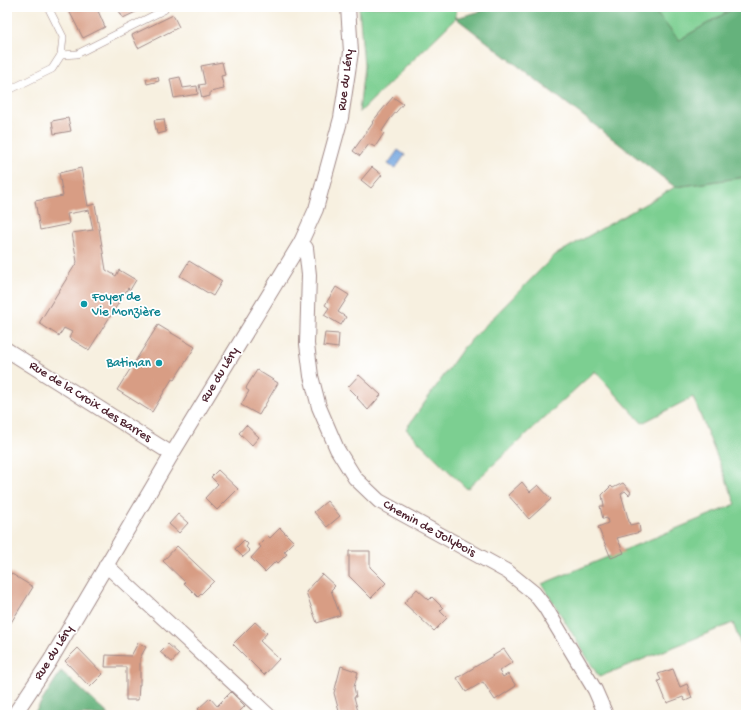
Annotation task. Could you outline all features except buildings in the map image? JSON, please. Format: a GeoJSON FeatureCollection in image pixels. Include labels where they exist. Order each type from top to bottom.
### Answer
{"type":"FeatureCollection","features":[{"type":"Feature","properties":{"kind":"street","name":"Rue du Léry"},"geometry":{"type":"LineString","coordinates":[[14,715],[50,661],[172,454],[302,242],[316,209],[341,118],[352,52],[348,7]]}},
{"type":"Feature","properties":{"kind":"street","name":"Chemin de Jolybois"},"geometry":{"type":"LineString","coordinates":[[302,242],[306,248],[309,275],[307,344],[311,376],[319,407],[337,449],[355,478],[379,501],[508,572],[534,593],[546,607],[595,690],[606,715]]}},
{"type":"Feature","properties":{"kind":"street","name":"Rue de la Croix des Barres"},"geometry":{"type":"LineString","coordinates":[[7,350],[172,454]]}},
{"type":"Feature","properties":{"kind":"street"},"geometry":{"type":"LineString","coordinates":[[106,565],[268,715]]}},
{"type":"Feature","properties":{"kind":"lane"},"geometry":{"type":"LineString","coordinates":[[7,91],[52,69],[61,55],[63,37],[48,7]]}},
{"type":"Feature","properties":{"kind":"lane"},"geometry":{"type":"LineString","coordinates":[[61,55],[77,54],[164,10]]}},
{"type":"Feature","properties":{"kind":"green space"},"geometry":{"type":"Polygon","coordinates":[[[359,7],[456,7],[456,18],[359,113],[364,66],[359,7]]]}},
{"type":"Feature","properties":{"kind":"green space"},"geometry":{"type":"Polygon","coordinates":[[[496,7],[651,7],[679,40],[736,7],[746,7],[746,177],[675,187],[456,18],[496,7]]]}},
{"type":"Feature","properties":{"kind":"green space"},"geometry":{"type":"Polygon","coordinates":[[[651,7],[736,7],[679,40],[651,7]]]}},
{"type":"Feature","properties":{"kind":"green space"},"geometry":{"type":"Polygon","coordinates":[[[746,177],[746,659],[733,623],[599,677],[542,584],[736,504],[693,397],[642,423],[595,371],[467,489],[406,429],[464,347],[555,255],[675,187],[746,177]]]}},
{"type":"Feature","properties":{"kind":"green space"},"geometry":{"type":"Polygon","coordinates":[[[61,671],[109,715],[33,715],[61,671]]]}},
{"type":"Feature","properties":{"kind":"water"},"geometry":{"type":"Polygon","coordinates":[[[398,150],[405,155],[395,169],[388,164],[398,150]]]}},
{"type":"Feature","properties":{"kind":"place","name":"Foyer de Vie Monzière"},"geometry":{"type":"Point","coordinates":[84,304]}},
{"type":"Feature","properties":{"kind":"place","name":"Batiman"},"geometry":{"type":"Point","coordinates":[159,363]}}]}
